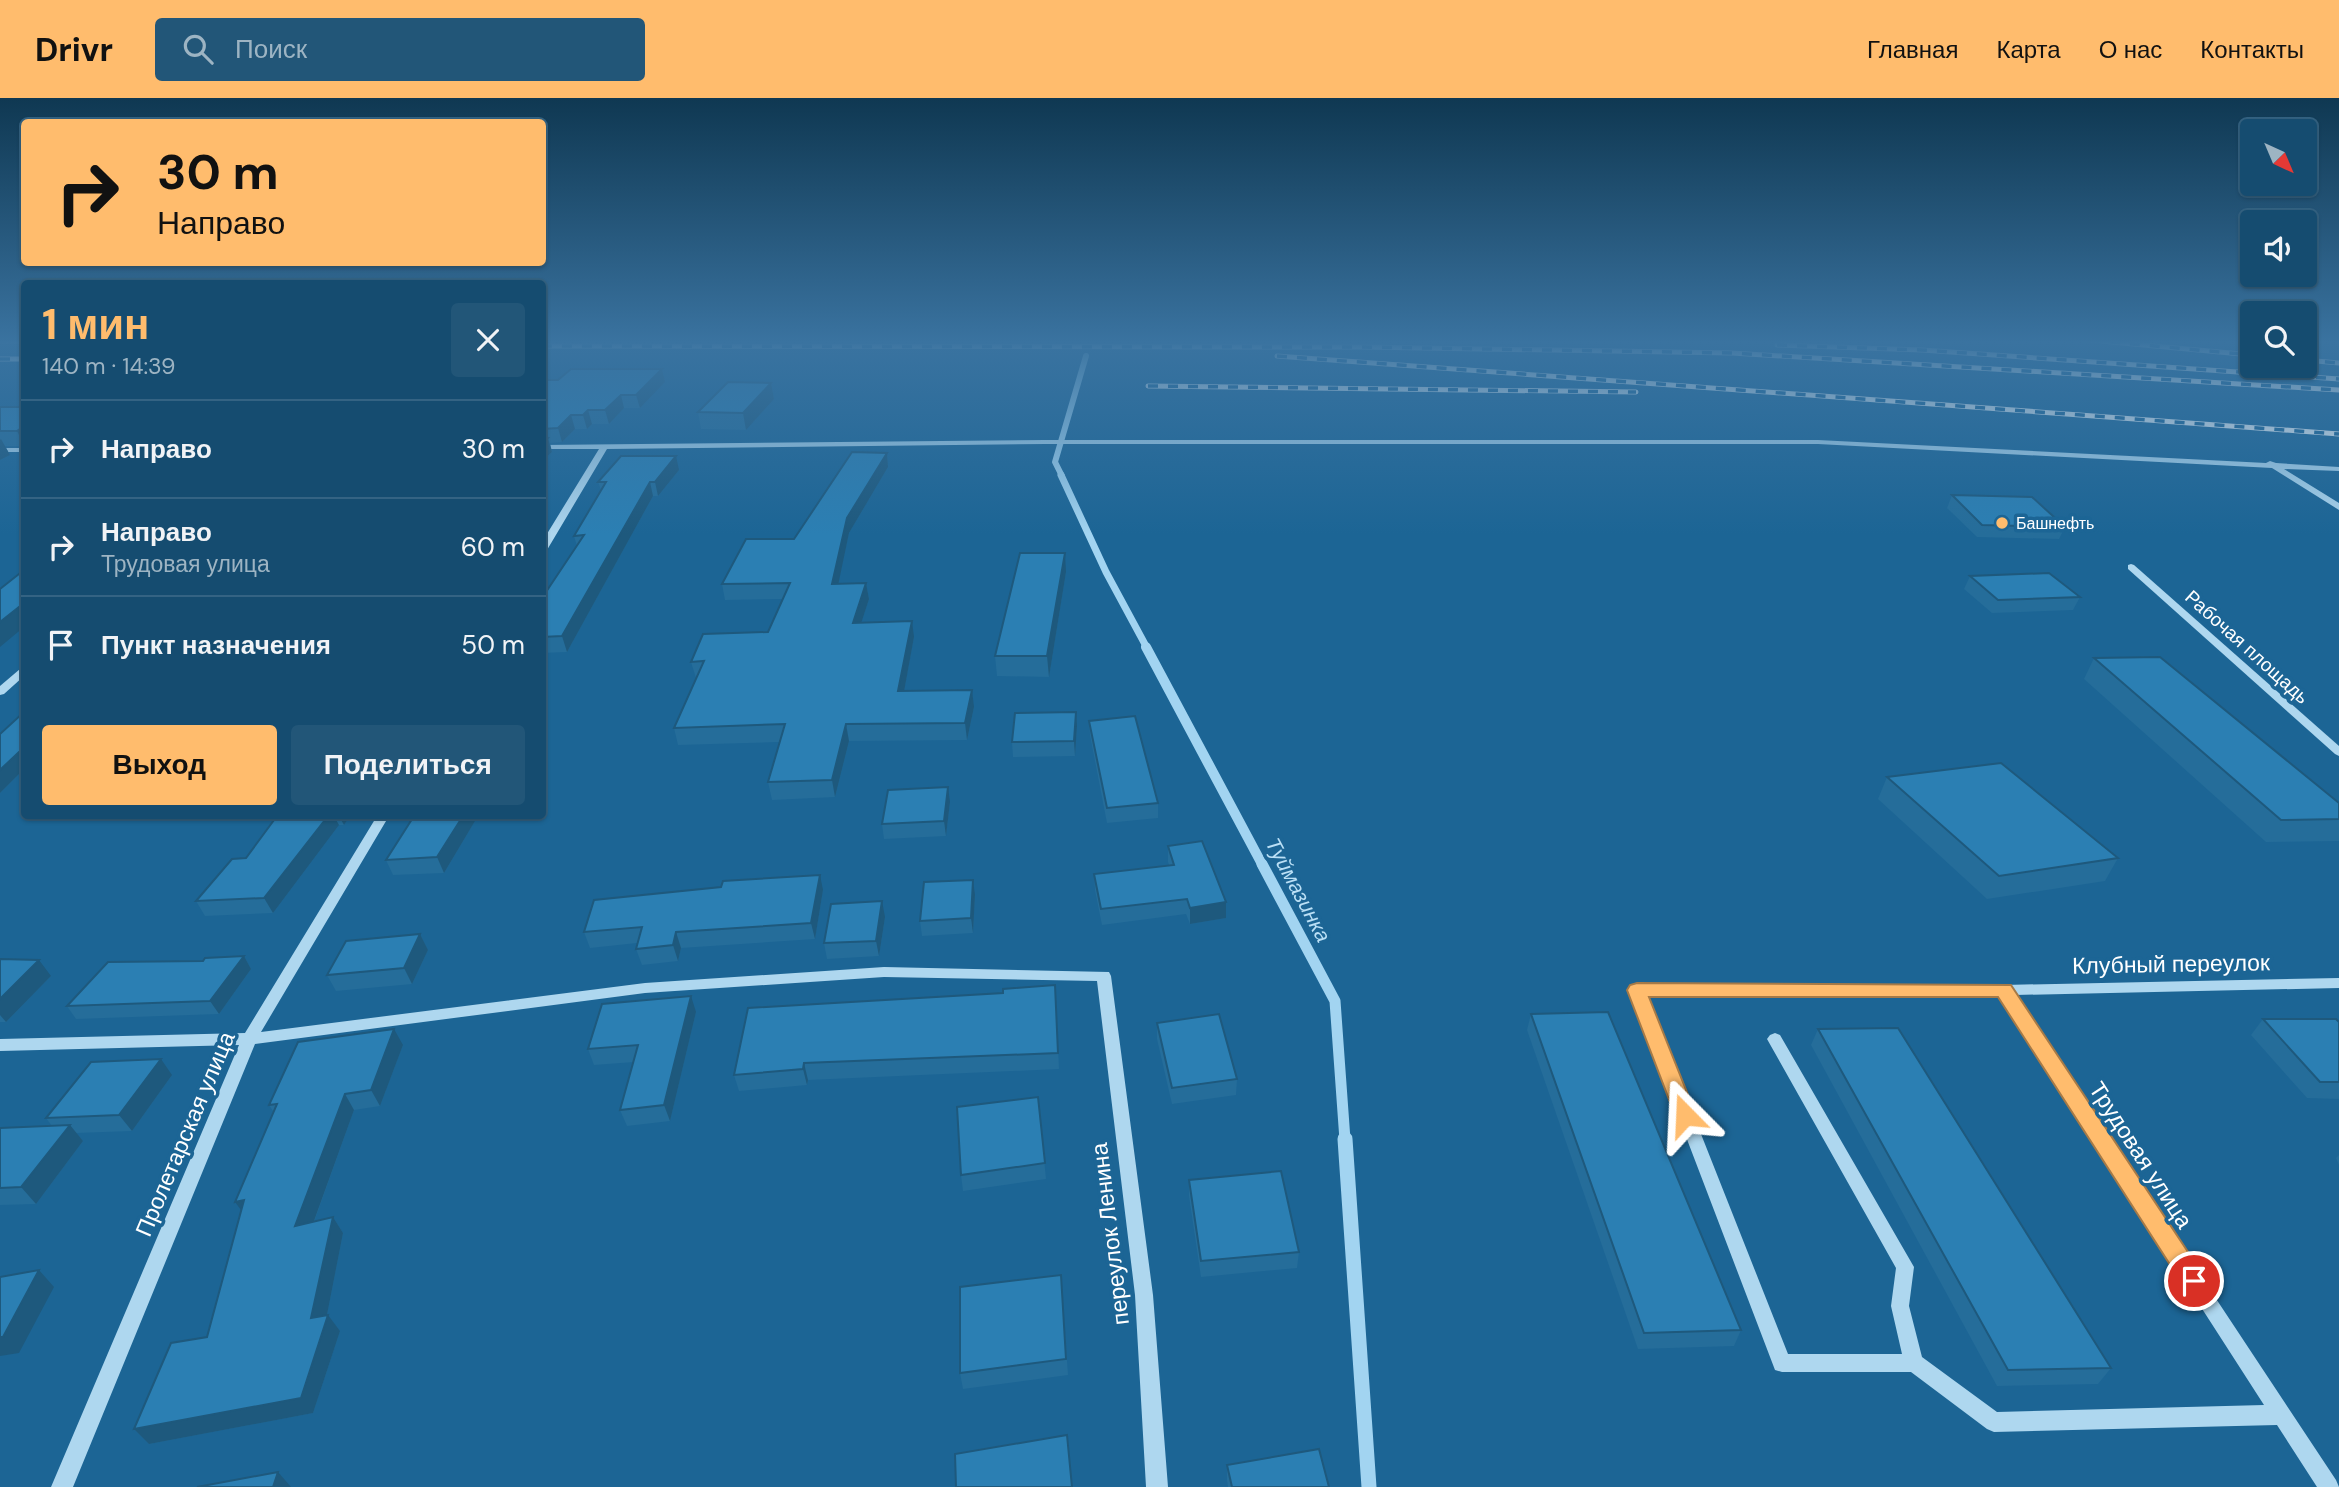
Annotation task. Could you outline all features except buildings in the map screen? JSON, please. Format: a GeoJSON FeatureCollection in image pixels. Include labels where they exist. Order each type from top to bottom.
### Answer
{"type":"FeatureCollection","features":[{"type":"Feature","properties":{"kind":"street"},"geometry":{"type":"LineString","coordinates":[[546,447],[1045,442],[1818,442],[2270,463],[2339,469]]}},
{"type":"Feature","properties":{"kind":"street"},"geometry":{"type":"LineString","coordinates":[[546,543],[605,446]]}},
{"type":"Feature","properties":{"kind":"street"},"geometry":{"type":"LineString","coordinates":[[0,450],[21,450]]}},
{"type":"Feature","properties":{"kind":"street"},"geometry":{"type":"LineString","coordinates":[[2270,463],[2339,507]]}},
{"type":"Feature","properties":{"kind":"street","name":"Рабочая площадь"},"geometry":{"type":"LineString","coordinates":[[2131,568],[2339,752]]}},
{"type":"Feature","properties":{"kind":"street"},"geometry":{"type":"LineString","coordinates":[[0,692],[21,674]]}},
{"type":"Feature","properties":{"kind":"street","name":"Пролетарская улица"},"geometry":{"type":"LineString","coordinates":[[62,1487],[248,1040],[381,819]]}},
{"type":"Feature","properties":{"kind":"street"},"geometry":{"type":"LineString","coordinates":[[0,1045],[248,1040],[645,988],[884,972],[1104,975]]}},
{"type":"Feature","properties":{"kind":"street","name":"переулок Ленина"},"geometry":{"type":"LineString","coordinates":[[1104,975],[1144,1296],[1157,1487]]}},
{"type":"Feature","properties":{"kind":"street","name":"Клубный переулок"},"geometry":{"type":"LineString","coordinates":[[1914,1363],[1782,1363],[1637,990],[2004,990],[2339,982]]}},
{"type":"Feature","properties":{"kind":"street","name":"Трудовая улица"},"geometry":{"type":"LineString","coordinates":[[2004,990],[2329,1487]]}},
{"type":"Feature","properties":{"kind":"street"},"geometry":{"type":"LineString","coordinates":[[1775,1039],[1905,1267],[1900,1306],[1914,1363],[1994,1422],[2281,1415]]}},
{"type":"Feature","properties":{"kind":"waterway","name":"Туймазинка"},"geometry":{"type":"LineString","coordinates":[[1062,476],[1055,462],[1072,405]]}},
{"type":"Feature","properties":{"kind":"waterway","name":"Туймазинка"},"geometry":{"type":"LineString","coordinates":[[1061,475],[1106,572],[1147,648]]}},
{"type":"Feature","properties":{"kind":"waterway","name":"Туймазинка"},"geometry":{"type":"LineString","coordinates":[[1146,647],[1263,866]]}},
{"type":"Feature","properties":{"kind":"waterway","name":"Туймазинка"},"geometry":{"type":"LineString","coordinates":[[1262,864],[1335,1001],[1345,1140]]}},
{"type":"Feature","properties":{"kind":"waterway","name":"Туймазинка"},"geometry":{"type":"LineString","coordinates":[[1345,1139],[1369,1487]]}},
{"type":"Feature","properties":{"kind":"railway"},"geometry":{"type":"LineString","coordinates":[[1942,405],[2339,434]]}},
{"type":"Feature","properties":{"kind":"place","name":"Башнефть"},"geometry":{"type":"Point","coordinates":[2002,523]}},
{"type":"Feature","properties":{"kind":"route"},"geometry":{"type":"LineString","coordinates":[[1685,1115],[1637,990],[2004,990],[2194,1281]]}}]}
